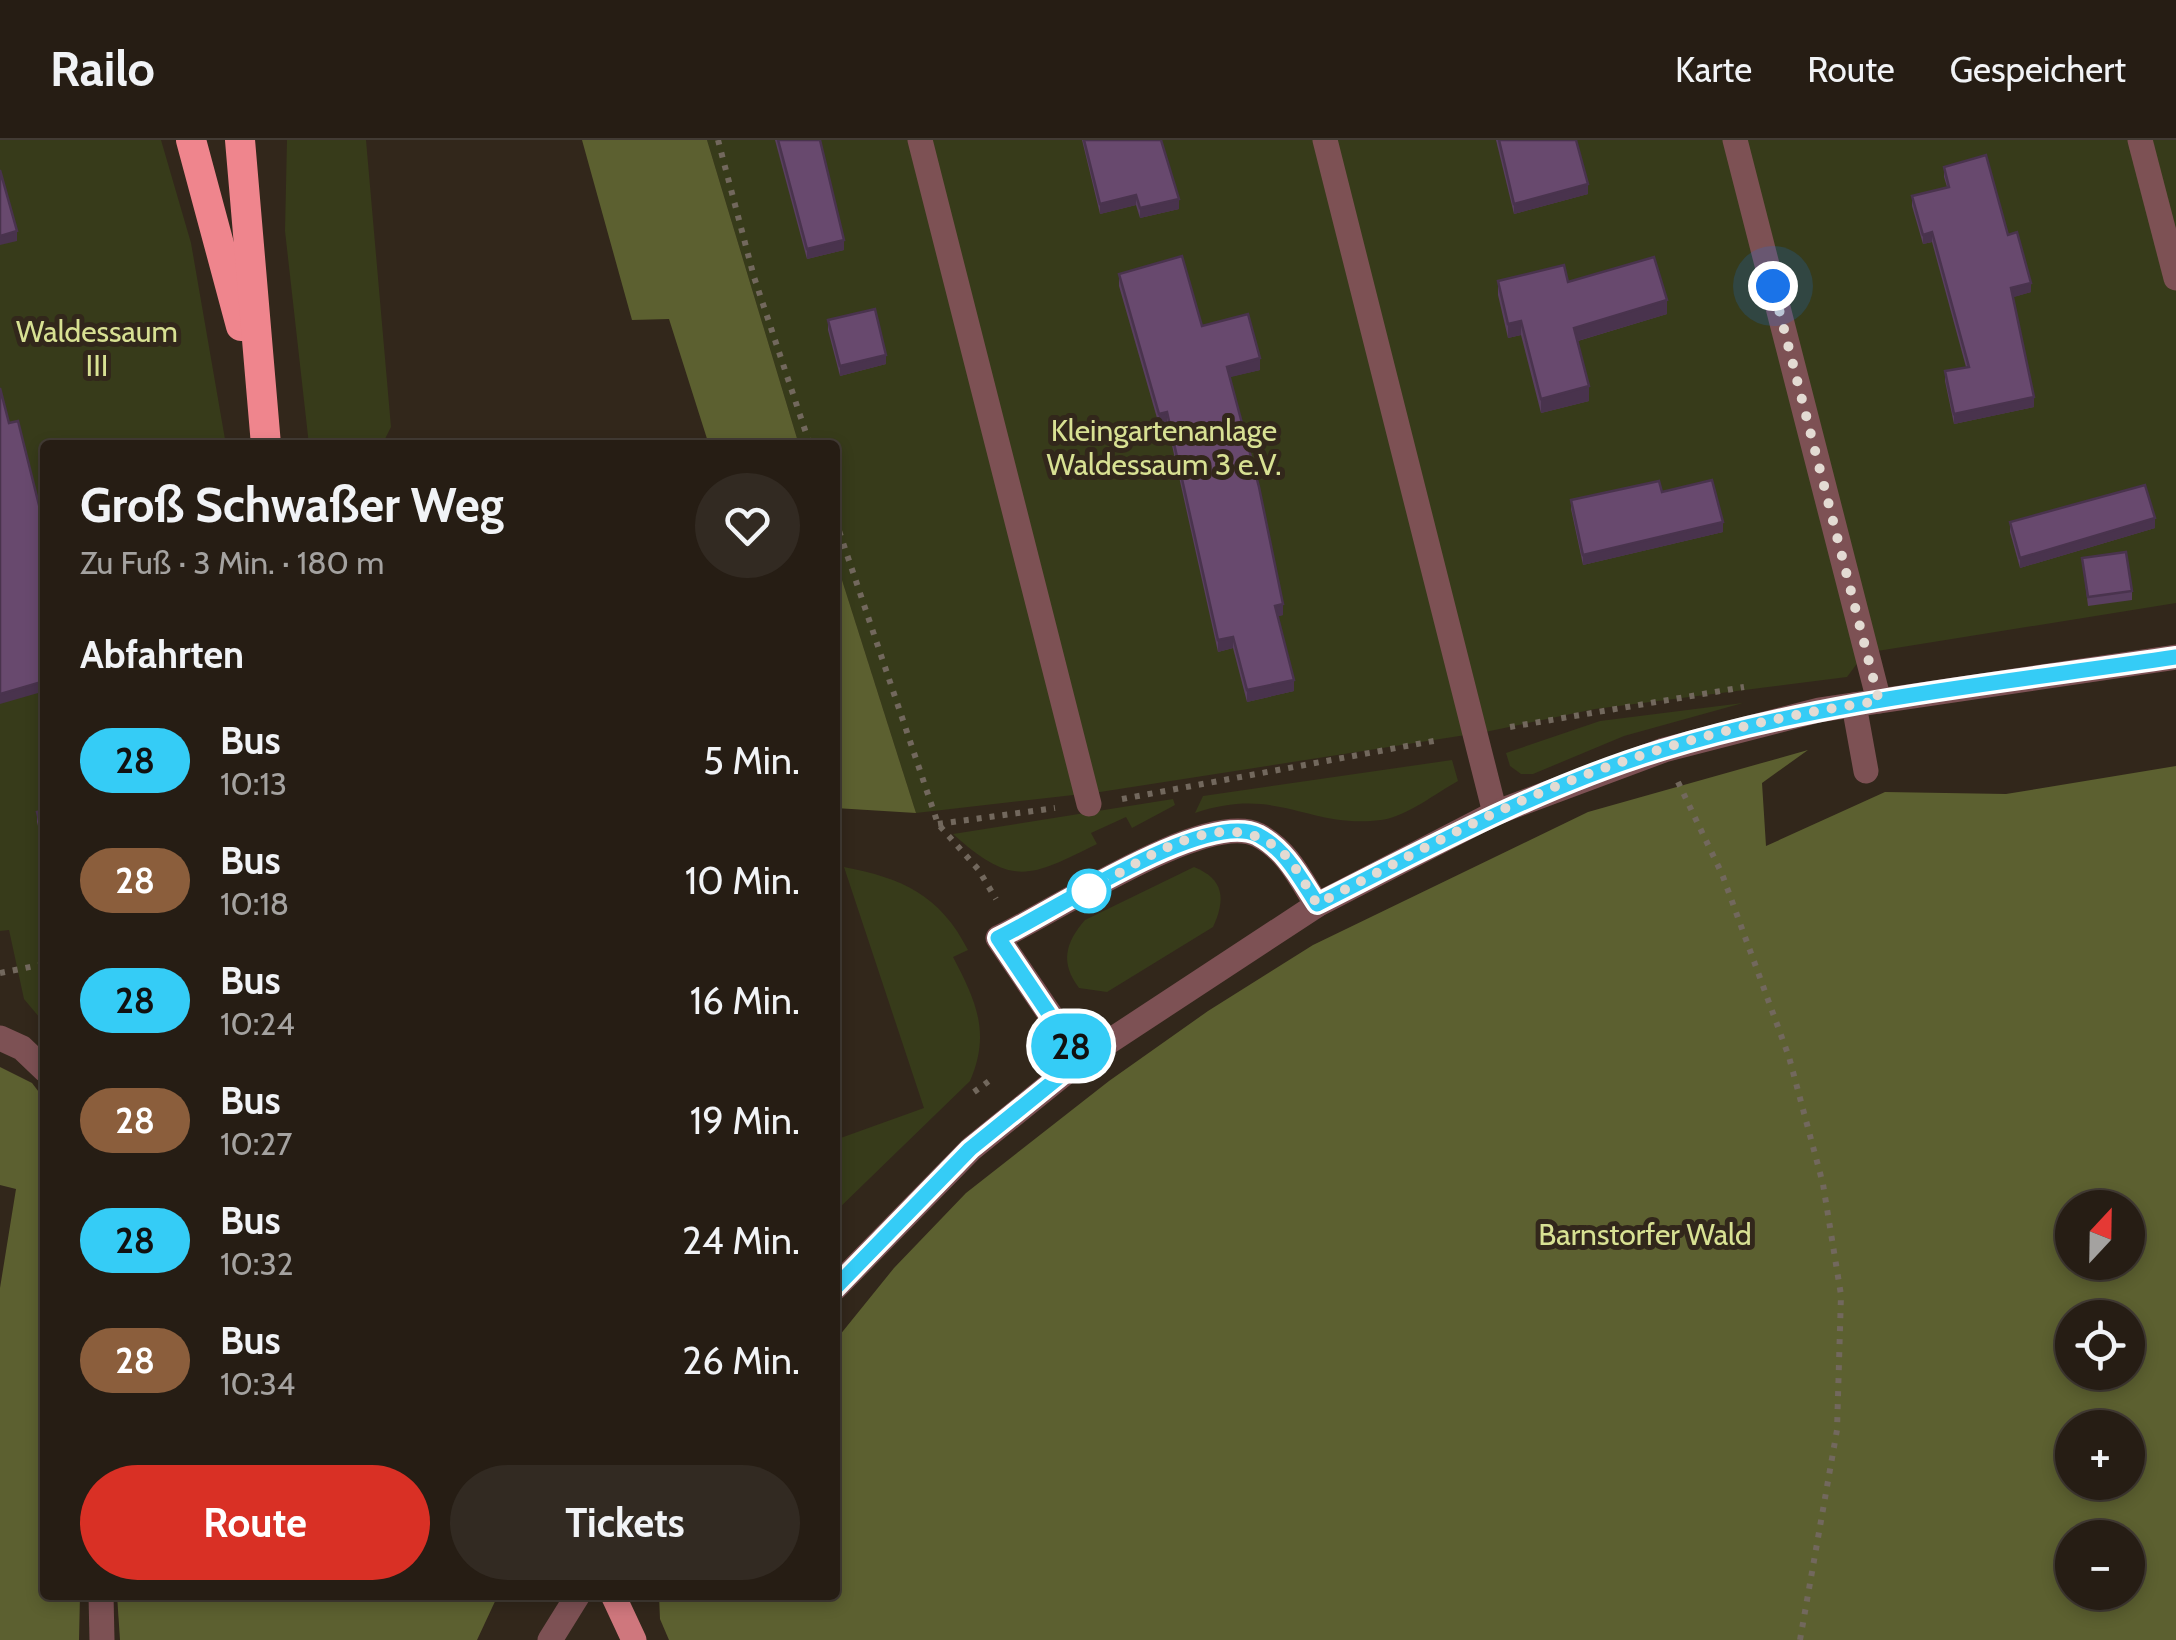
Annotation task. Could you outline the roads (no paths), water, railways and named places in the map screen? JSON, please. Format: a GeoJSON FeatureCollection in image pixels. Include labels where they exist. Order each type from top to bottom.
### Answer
{"type":"FeatureCollection","features":[{"type":"Feature","properties":{"kind":"highway"},"geometry":{"type":"LineString","coordinates":[[191,140],[261,412]]}},
{"type":"Feature","properties":{"kind":"highway"},"geometry":{"type":"LineString","coordinates":[[240,140],[265,440]]}},
{"type":"Feature","properties":{"kind":"main road"},"geometry":{"type":"LineString","coordinates":[[615,1600],[634,1640]]}},
{"type":"Feature","properties":{"kind":"street"},"geometry":{"type":"LineString","coordinates":[[920,140],[1089,804]]}},
{"type":"Feature","properties":{"kind":"street"},"geometry":{"type":"LineString","coordinates":[[1325,140],[1494,813]]}},
{"type":"Feature","properties":{"kind":"street"},"geometry":{"type":"LineString","coordinates":[[1734,140],[1866,703],[1866,771]]}},
{"type":"Feature","properties":{"kind":"street"},"geometry":{"type":"LineString","coordinates":[[2140,140],[2176,278]]}},
{"type":"Feature","properties":{"kind":"street"},"geometry":{"type":"LineString","coordinates":[[840,1283],[970,1149],[1080,1060],[1317,904],[1494,813],[1664,750],[1866,703],[2176,657]]}},
{"type":"Feature","properties":{"kind":"street"},"geometry":{"type":"LineString","coordinates":[[1080,1060],[998,938],[1173,846],[1220,830],[1255,833],[1284,854],[1317,904]]}},
{"type":"Feature","properties":{"kind":"street"},"geometry":{"type":"LineString","coordinates":[[0,1038],[22,1048],[40,1065]]}},
{"type":"Feature","properties":{"kind":"street"},"geometry":{"type":"LineString","coordinates":[[101,1600],[102,1640]]}},
{"type":"Feature","properties":{"kind":"street"},"geometry":{"type":"LineString","coordinates":[[550,1640],[575,1600]]}},
{"type":"Feature","properties":{"kind":"park label","name":"Waldessaum III"},"geometry":{"type":"Point","coordinates":[97,348]}},
{"type":"Feature","properties":{"kind":"park label","name":"Kleingartenanlage Waldessaum 3 e.V."},"geometry":{"type":"Point","coordinates":[1164,447]}},
{"type":"Feature","properties":{"kind":"park label","name":"Barnstorfer Wald"},"geometry":{"type":"Point","coordinates":[1645,1234]}}]}
